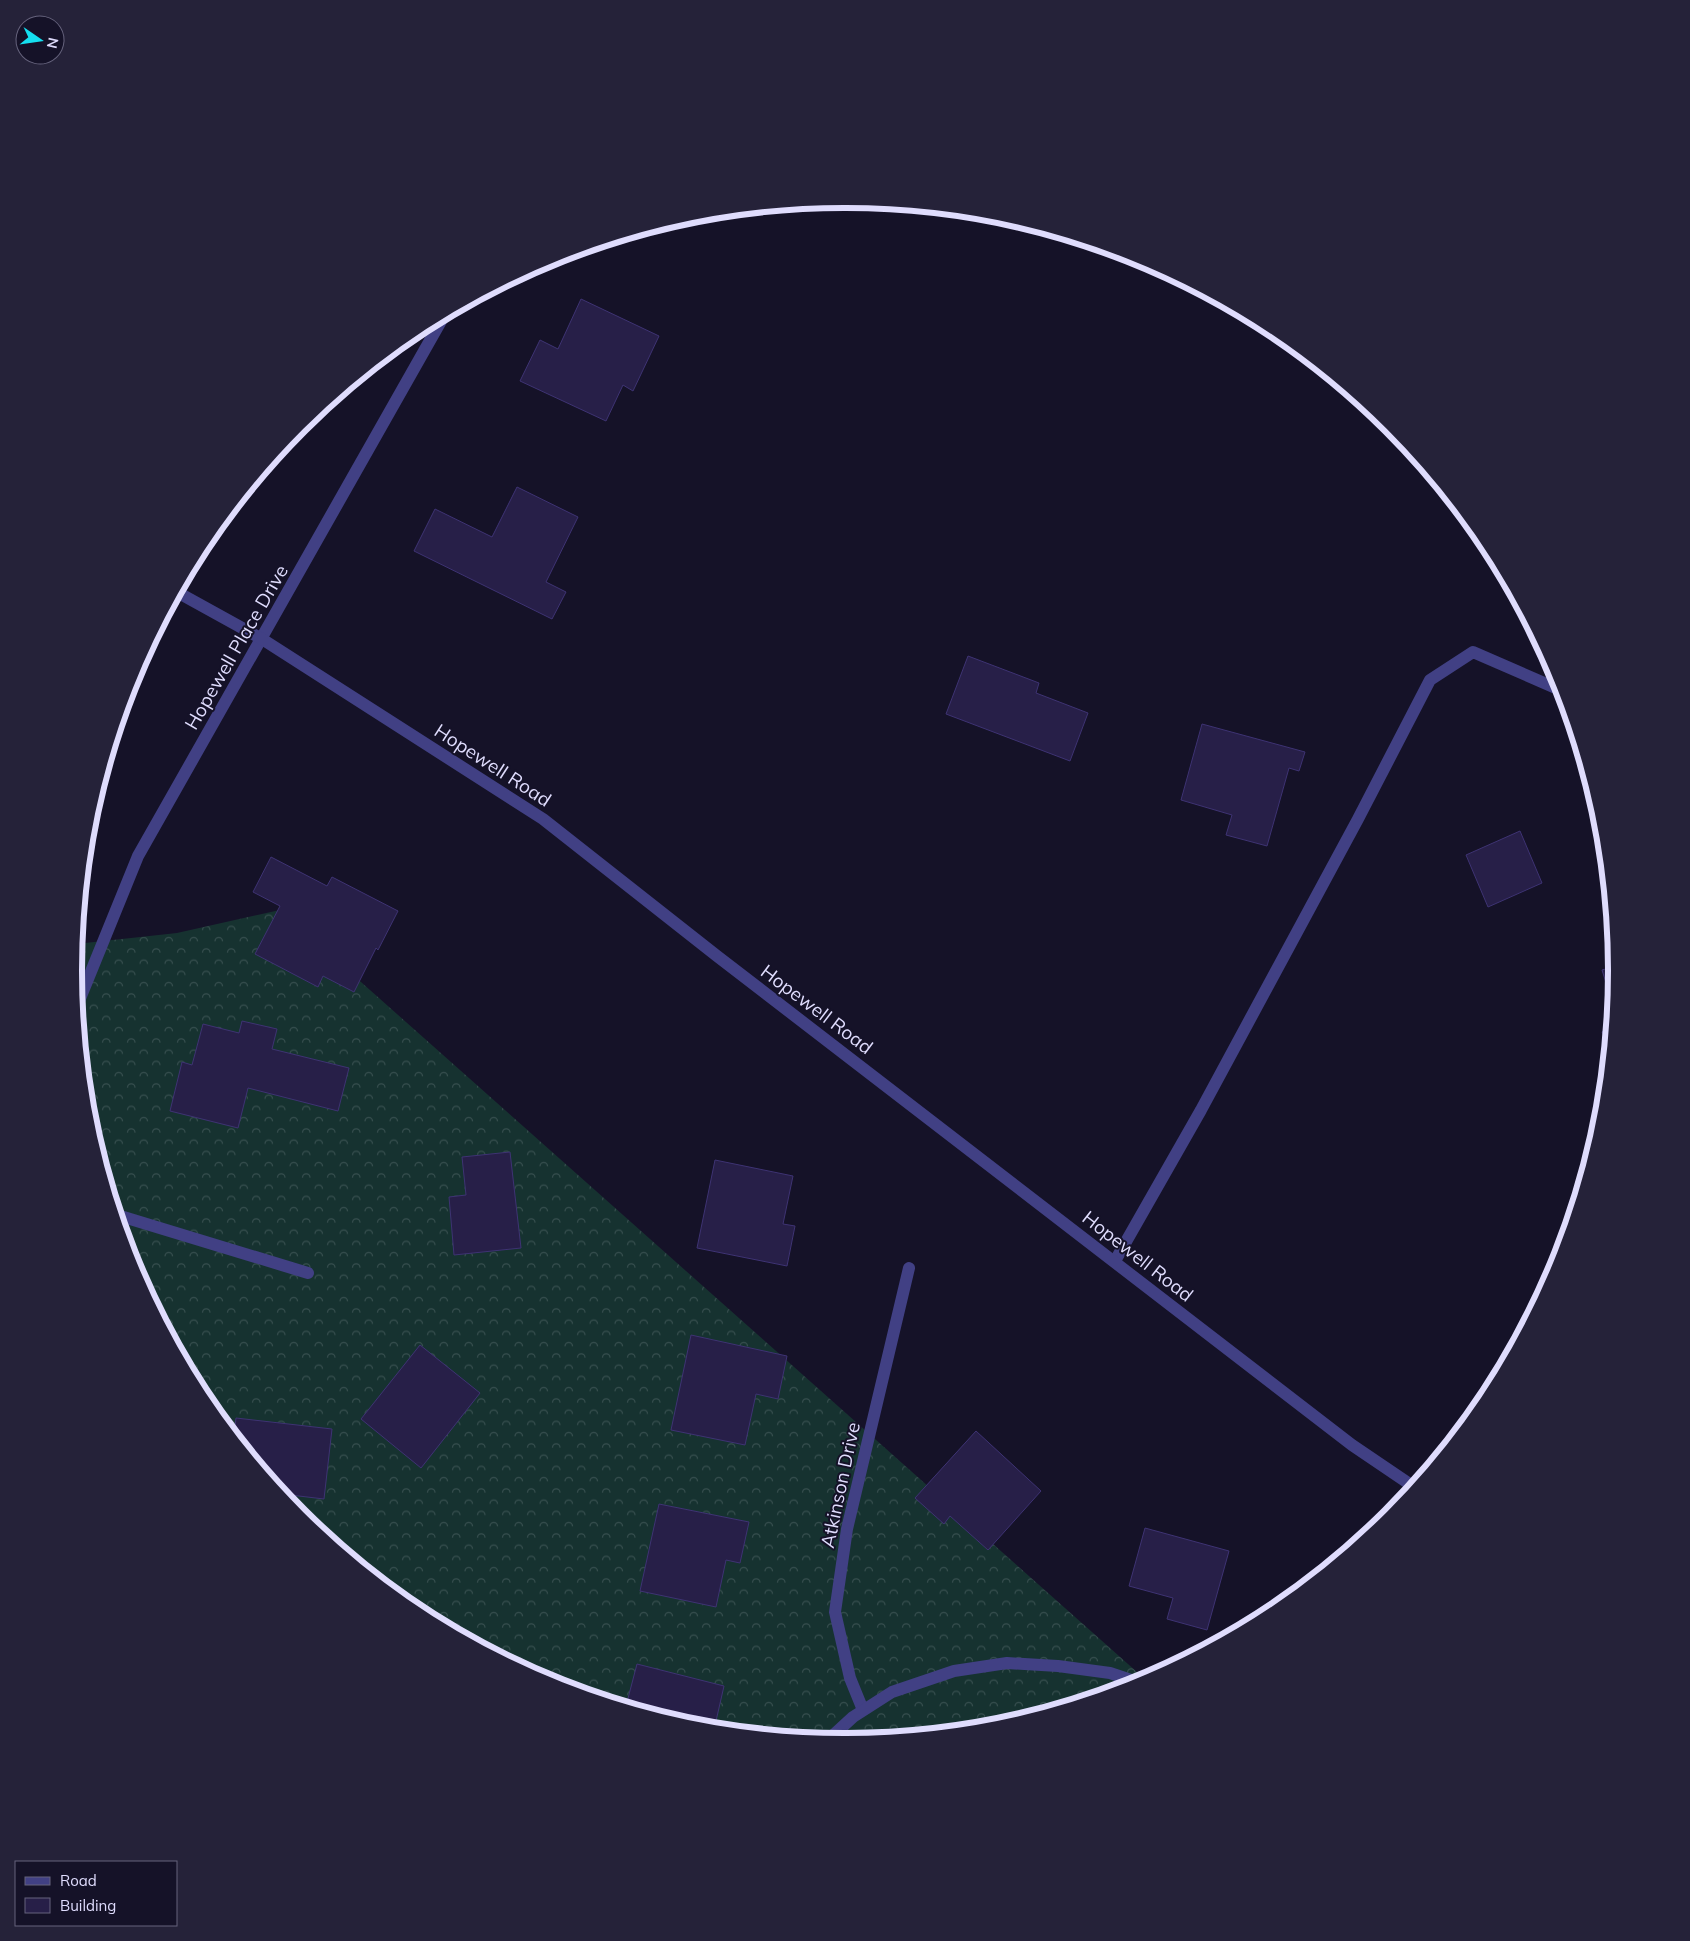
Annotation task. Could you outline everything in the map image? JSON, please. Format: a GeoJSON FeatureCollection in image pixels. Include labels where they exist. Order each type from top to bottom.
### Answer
{"type":"FeatureCollection","features":[{"type":"Feature","properties":{"kind":"street","name":"Hopewell Place Drive"},"geometry":{"type":"LineString","coordinates":[[83,992],[138,856],[438,326]]}},
{"type":"Feature","properties":{"kind":"street","name":"Hopewell Road"},"geometry":{"type":"LineString","coordinates":[[182,595],[262,638],[543,819],[717,956],[1352,1445],[1408,1484]]}},
{"type":"Feature","properties":{"kind":"street"},"geometry":{"type":"LineString","coordinates":[[1115,1261],[1206,1102],[1358,819],[1430,680],[1473,652],[1552,686]]}},
{"type":"Feature","properties":{"kind":"street"},"geometry":{"type":"LineString","coordinates":[[123,1217],[308,1273]]}},
{"type":"Feature","properties":{"kind":"street","name":"Atkinson Drive"},"geometry":{"type":"LineString","coordinates":[[864,1710],[850,1678],[835,1612],[847,1529],[909,1268]]}},
{"type":"Feature","properties":{"kind":"street"},"geometry":{"type":"LineString","coordinates":[[836,1733],[853,1718],[892,1692],[954,1671],[1007,1662],[1110,1673],[1127,1679]]}},
{"type":"Feature","properties":{"kind":"green space"},"geometry":{"type":"Polygon","coordinates":[[[280,910],[1139,1674],[1090,1693],[1042,1707],[994,1718],[945,1726],[845,1733],[745,1726],[696,1718],[648,1707],[600,1693],[553,1675],[464,1631],[421,1604],[381,1575],[342,1544],[306,1510],[240,1435],[211,1394],[161,1308],[123,1216],[108,1168],[89,1070],[84,1020],[83,943],[177,933],[280,910]]]}},
{"type":"Feature","properties":{"kind":"building"},"geometry":{"type":"Polygon","coordinates":[[[581,299],[659,336],[633,391],[623,385],[606,421],[520,381],[540,340],[558,349],[581,299]]]}},
{"type":"Feature","properties":{"kind":"building"},"geometry":{"type":"Polygon","coordinates":[[[517,487],[578,517],[546,582],[566,592],[552,619],[414,551],[435,509],[492,537],[517,487]]]}},
{"type":"Feature","properties":{"kind":"building"},"geometry":{"type":"Polygon","coordinates":[[[968,656],[1039,683],[1036,693],[1088,713],[1070,761],[946,714],[968,656]]]}},
{"type":"Feature","properties":{"kind":"building"},"geometry":{"type":"Polygon","coordinates":[[[1202,724],[1305,752],[1299,771],[1289,768],[1267,846],[1226,835],[1232,815],[1181,800],[1202,724]]]}},
{"type":"Feature","properties":{"kind":"building"},"geometry":{"type":"Polygon","coordinates":[[[1520,831],[1542,883],[1488,907],[1466,855],[1520,831]]]}},
{"type":"Feature","properties":{"kind":"building"},"geometry":{"type":"Polygon","coordinates":[[[271,857],[327,886],[332,877],[398,911],[378,950],[376,948],[354,992],[323,976],[318,987],[255,954],[280,906],[253,892],[271,857]]]}},
{"type":"Feature","properties":{"kind":"building"},"geometry":{"type":"Polygon","coordinates":[[[1608,968],[1607,987],[1602,970],[1608,968]]]}},
{"type":"Feature","properties":{"kind":"building"},"geometry":{"type":"Polygon","coordinates":[[[242,1021],[277,1029],[272,1049],[349,1068],[338,1111],[248,1088],[238,1128],[170,1111],[182,1062],[192,1065],[203,1024],[239,1033],[242,1021]]]}},
{"type":"Feature","properties":{"kind":"building"},"geometry":{"type":"Polygon","coordinates":[[[510,1152],[521,1248],[454,1255],[449,1197],[466,1195],[462,1157],[510,1152]]]}},
{"type":"Feature","properties":{"kind":"building"},"geometry":{"type":"Polygon","coordinates":[[[715,1160],[793,1176],[783,1224],[795,1226],[787,1266],[697,1248],[715,1160]]]}},
{"type":"Feature","properties":{"kind":"building"},"geometry":{"type":"Polygon","coordinates":[[[691,1335],[787,1356],[778,1399],[756,1394],[745,1445],[671,1430],[691,1335]]]}},
{"type":"Feature","properties":{"kind":"building"},"geometry":{"type":"Polygon","coordinates":[[[420,1345],[480,1393],[421,1468],[361,1419],[420,1345]]]}},
{"type":"Feature","properties":{"kind":"building"},"geometry":{"type":"Polygon","coordinates":[[[236,1418],[332,1429],[324,1499],[292,1495],[235,1428],[236,1418]]]}},
{"type":"Feature","properties":{"kind":"building"},"geometry":{"type":"Polygon","coordinates":[[[976,1431],[1041,1491],[988,1550],[950,1516],[944,1524],[915,1498],[976,1431]]]}},
{"type":"Feature","properties":{"kind":"building"},"geometry":{"type":"Polygon","coordinates":[[[659,1504],[749,1522],[740,1563],[726,1560],[716,1607],[640,1591],[659,1504]]]}},
{"type":"Feature","properties":{"kind":"building"},"geometry":{"type":"Polygon","coordinates":[[[1145,1528],[1229,1551],[1207,1630],[1167,1619],[1173,1598],[1129,1586],[1145,1528]]]}},
{"type":"Feature","properties":{"kind":"building"},"geometry":{"type":"Polygon","coordinates":[[[637,1664],[724,1686],[716,1721],[627,1701],[637,1664]]]}}]}
